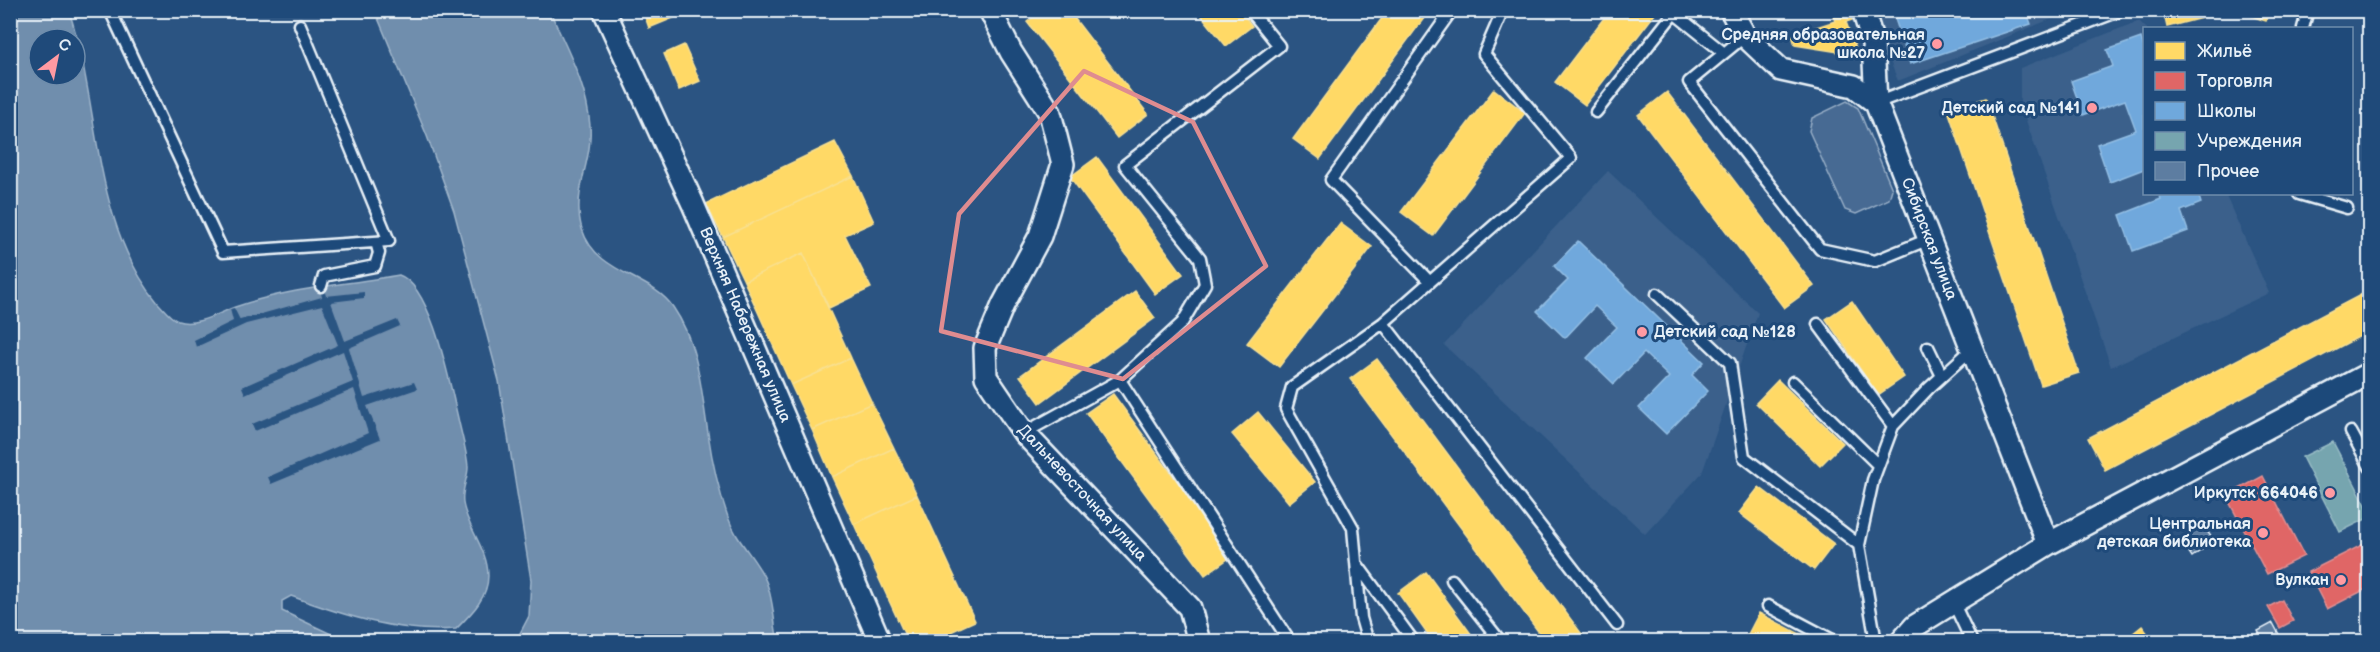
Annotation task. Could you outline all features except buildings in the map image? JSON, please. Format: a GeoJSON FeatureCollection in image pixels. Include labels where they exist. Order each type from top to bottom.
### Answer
{"type":"FeatureCollection","features":[{"type":"Feature","properties":{"kind":"street","name":"Верхняя Набережная улица"},"geometry":{"type":"LineString","coordinates":[[604,10],[698,214],[880,642]]}},
{"type":"Feature","properties":{"kind":"street","name":"Дальневосточная улица"},"geometry":{"type":"LineString","coordinates":[[990,10],[1011,52],[1050,113],[1063,164],[1040,236],[1004,305],[985,348],[986,376],[1023,433],[1190,608],[1198,642]]}},
{"type":"Feature","properties":{"kind":"street"},"geometry":{"type":"LineString","coordinates":[[1731,10],[1745,36],[1781,70],[1854,86],[1876,103]]}},
{"type":"Feature","properties":{"kind":"street"},"geometry":{"type":"LineString","coordinates":[[1863,10],[1873,42],[1876,103]]}},
{"type":"Feature","properties":{"kind":"street","name":"Сибирская улица"},"geometry":{"type":"LineString","coordinates":[[1876,103],[2048,544]]}},
{"type":"Feature","properties":{"kind":"street"},"geometry":{"type":"LineString","coordinates":[[1901,642],[1915,626],[2048,544],[2370,373]]}},
{"type":"Feature","properties":{"kind":"lane"},"geometry":{"type":"LineString","coordinates":[[110,10],[223,252],[389,241],[300,24]]}},
{"type":"Feature","properties":{"kind":"lane"},"geometry":{"type":"LineString","coordinates":[[1023,433],[1120,380],[1182,323],[1205,284],[1200,258],[1125,165],[1279,46],[1250,10]]}},
{"type":"Feature","properties":{"kind":"lane"},"geometry":{"type":"LineString","coordinates":[[1430,282],[1331,180],[1452,10]]}},
{"type":"Feature","properties":{"kind":"lane"},"geometry":{"type":"LineString","coordinates":[[1368,642],[1361,618],[1353,528],[1286,409],[1292,387],[1383,323],[1570,158],[1484,54],[1503,10]]}},
{"type":"Feature","properties":{"kind":"lane"},"geometry":{"type":"LineString","coordinates":[[1876,103],[2122,10]]}},
{"type":"Feature","properties":{"kind":"lane"},"geometry":{"type":"LineString","coordinates":[[2303,27],[2308,10]]}},
{"type":"Feature","properties":{"kind":"lane"},"geometry":{"type":"LineString","coordinates":[[1596,112],[1674,12],[1724,53]]}},
{"type":"Feature","properties":{"kind":"lane"},"geometry":{"type":"LineString","coordinates":[[1745,36],[1689,82],[1820,249],[1875,261],[1929,239]]}},
{"type":"Feature","properties":{"kind":"lane"},"geometry":{"type":"LineString","coordinates":[[2302,195],[2348,208]]}},
{"type":"Feature","properties":{"kind":"lane"},"geometry":{"type":"LineString","coordinates":[[321,286],[324,276],[375,266],[380,253],[376,242]]}},
{"type":"Feature","properties":{"kind":"lane"},"geometry":{"type":"LineString","coordinates":[[1657,294],[1730,363],[1744,457],[1859,545]]}},
{"type":"Feature","properties":{"kind":"lane"},"geometry":{"type":"LineString","coordinates":[[1383,323],[1617,625]]}},
{"type":"Feature","properties":{"kind":"lane"},"geometry":{"type":"LineString","coordinates":[[1818,324],[1893,426]]}},
{"type":"Feature","properties":{"kind":"lane"},"geometry":{"type":"LineString","coordinates":[[1928,347],[1942,376]]}},
{"type":"Feature","properties":{"kind":"lane"},"geometry":{"type":"LineString","coordinates":[[1876,642],[1859,545],[1878,465],[1893,426],[1972,349]]}},
{"type":"Feature","properties":{"kind":"lane"},"geometry":{"type":"LineString","coordinates":[[1120,380],[1290,642]]}},
{"type":"Feature","properties":{"kind":"lane"},"geometry":{"type":"LineString","coordinates":[[1792,382],[1878,465]]}},
{"type":"Feature","properties":{"kind":"lane"},"geometry":{"type":"LineString","coordinates":[[2351,432],[2370,467]]}},
{"type":"Feature","properties":{"kind":"lane"},"geometry":{"type":"LineString","coordinates":[[1356,563],[1414,642]]}},
{"type":"Feature","properties":{"kind":"lane"},"geometry":{"type":"LineString","coordinates":[[1452,580],[1501,642]]}},
{"type":"Feature","properties":{"kind":"lane"},"geometry":{"type":"LineString","coordinates":[[1953,602],[1972,642]]}},
{"type":"Feature","properties":{"kind":"lane"},"geometry":{"type":"LineString","coordinates":[[1768,606],[1836,642]]}},
{"type":"Feature","properties":{"kind":"highlighted area"},"geometry":{"type":"Polygon","coordinates":[[[1084,71],[1193,122],[1266,266],[1123,379],[941,331],[959,214],[1084,71]]]}},
{"type":"Feature","properties":{"kind":"shaded area"},"geometry":{"type":"Polygon","coordinates":[[[10,11],[69,11],[73,27],[27,27],[27,87],[87,87],[87,85],[100,162],[120,237],[136,271],[158,303],[172,318],[185,322],[199,321],[275,295],[399,275],[411,283],[421,297],[445,361],[464,442],[468,471],[463,503],[485,557],[487,584],[482,598],[456,629],[414,629],[393,626],[351,616],[291,596],[282,601],[282,611],[346,641],[11,641],[10,11]]]}},
{"type":"Feature","properties":{"kind":"shaded area"},"geometry":{"type":"Polygon","coordinates":[[[375,11],[550,11],[575,67],[588,111],[590,139],[579,203],[582,229],[589,244],[599,256],[663,296],[682,322],[698,368],[712,454],[725,507],[731,526],[761,571],[768,586],[778,641],[516,641],[529,616],[531,580],[499,381],[454,211],[427,136],[375,11]]]}},
{"type":"Feature","properties":{"kind":"shaded area","name":"Средняя образовательная школа №27"},"geometry":{"type":"Polygon","coordinates":[[[1870,11],[2071,11],[1898,81],[1870,11]]]}},
{"type":"Feature","properties":{"kind":"shaded area"},"geometry":{"type":"Polygon","coordinates":[[[2139,21],[2145,27],[2143,27],[2143,195],[2225,195],[2269,293],[2111,367],[2020,103],[2020,68],[2139,21]]]}},
{"type":"Feature","properties":{"kind":"shaded area"},"geometry":{"type":"Polygon","coordinates":[[[1847,101],[1858,108],[1892,189],[1889,199],[1856,214],[1845,210],[1809,131],[1812,118],[1847,101]]]}},
{"type":"Feature","properties":{"kind":"shaded area"},"geometry":{"type":"Polygon","coordinates":[[[1608,171],[1758,313],[1702,473],[1645,534],[1444,345],[1608,171]]]}},
{"type":"Feature","properties":{"kind":"pier"},"geometry":{"type":"Polygon","coordinates":[[[319,286],[323,286],[326,296],[364,292],[364,298],[331,302],[345,341],[397,320],[400,326],[349,348],[364,398],[414,382],[417,389],[367,406],[380,439],[271,484],[268,477],[368,433],[354,389],[255,431],[252,424],[353,382],[343,351],[245,394],[242,387],[338,345],[322,305],[246,324],[196,347],[194,340],[233,321],[230,309],[234,308],[240,320],[322,297],[319,286]]]}},
{"type":"Feature","properties":{"kind":"place","name":"Средняя образовательная школа №27"},"geometry":{"type":"Point","coordinates":[1937,44]}},
{"type":"Feature","properties":{"kind":"place","name":"Детский сад №141"},"geometry":{"type":"Point","coordinates":[2092,108]}},
{"type":"Feature","properties":{"kind":"place","name":"Детский сад №128"},"geometry":{"type":"Point","coordinates":[1642,332]}},
{"type":"Feature","properties":{"kind":"place","name":"Иркутск 664046"},"geometry":{"type":"Point","coordinates":[2330,493]}},
{"type":"Feature","properties":{"kind":"place","name":"Центральная детская библиотека"},"geometry":{"type":"Point","coordinates":[2263,533]}},
{"type":"Feature","properties":{"kind":"place","name":"Вулкан"},"geometry":{"type":"Point","coordinates":[2341,580]}}]}
